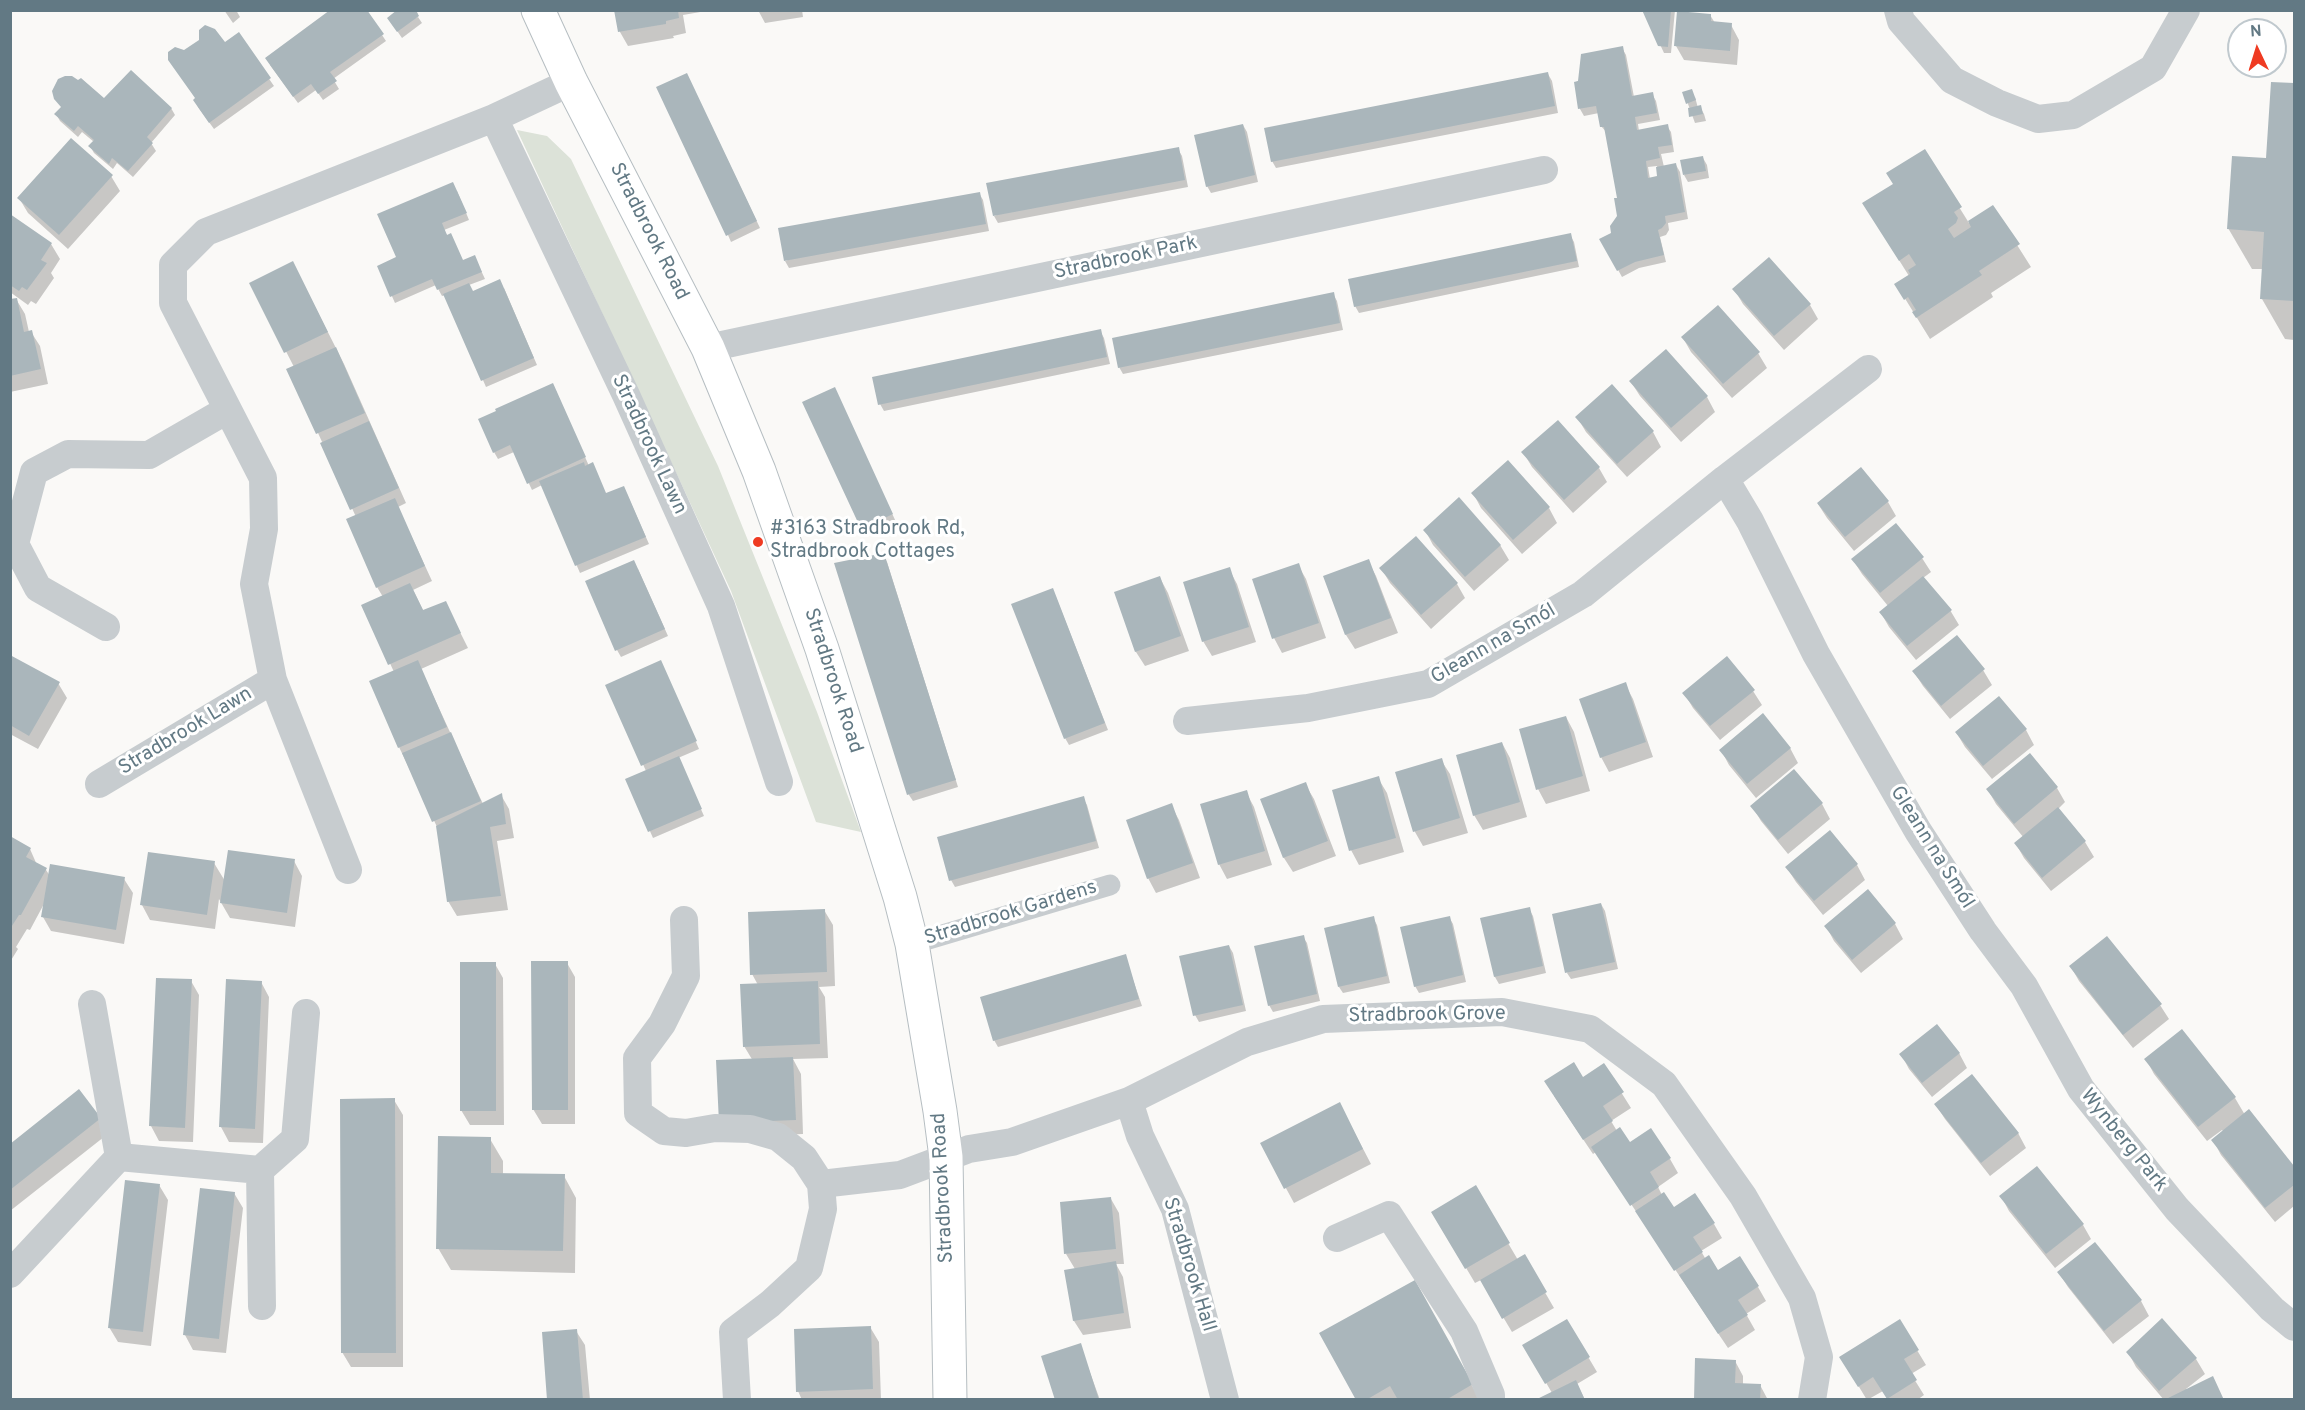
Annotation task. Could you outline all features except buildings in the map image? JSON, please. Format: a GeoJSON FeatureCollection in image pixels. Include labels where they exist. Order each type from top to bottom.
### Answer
{"type":"FeatureCollection","features":[{"type":"Feature","properties":{"kind":"main road","name":"Stradbrook Road"},"geometry":{"type":"LineString","coordinates":[[538,10],[571,82],[708,348],[759,471],[798,578],[883,841],[912,944],[946,1157],[950,1400]]}},
{"type":"Feature","properties":{"kind":"street"},"geometry":{"type":"LineString","coordinates":[[1898,10],[1901,21],[1952,80],[1997,103],[2038,119],[2073,115],[2152,68],[2186,10]]}},
{"type":"Feature","properties":{"kind":"street","name":"Stradbrook Lawn"},"geometry":{"type":"LineString","coordinates":[[348,870],[273,680],[254,584],[264,529],[263,478],[173,303],[173,265],[206,232],[494,118],[571,82]]}},
{"type":"Feature","properties":{"kind":"street","name":"Stradbrook Lawn"},"geometry":{"type":"LineString","coordinates":[[494,118],[626,395],[722,606],[779,782]]}},
{"type":"Feature","properties":{"kind":"street","name":"Stradbrook Park"},"geometry":{"type":"LineString","coordinates":[[708,348],[1544,170]]}},
{"type":"Feature","properties":{"kind":"street","name":"Gleann na Smól"},"geometry":{"type":"LineString","coordinates":[[1187,721],[1308,708],[1428,684],[1583,594],[1725,479],[1868,369]]}},
{"type":"Feature","properties":{"kind":"street"},"geometry":{"type":"LineString","coordinates":[[106,627],[38,588],[15,544],[34,472],[68,454],[148,455],[227,410]]}},
{"type":"Feature","properties":{"kind":"street","name":"Gleann na Smól"},"geometry":{"type":"LineString","coordinates":[[1725,479],[1750,521],[1816,654],[1918,831],[1983,931]]}},
{"type":"Feature","properties":{"kind":"street","name":"Stradbrook Lawn"},"geometry":{"type":"LineString","coordinates":[[99,784],[273,680]]}},
{"type":"Feature","properties":{"kind":"street","name":"Stradbrook Gardens"},"geometry":{"type":"LineString","coordinates":[[912,944],[1110,885]]}},
{"type":"Feature","properties":{"kind":"street"},"geometry":{"type":"LineString","coordinates":[[684,920],[686,976],[662,1024],[638,1058],[638,1113],[664,1131],[686,1133],[715,1128],[750,1129],[778,1137],[804,1158],[821,1184],[823,1209],[809,1268],[770,1304],[733,1332],[737,1400]]}},
{"type":"Feature","properties":{"kind":"street","name":"Wynberg Park"},"geometry":{"type":"LineString","coordinates":[[1983,931],[2024,986],[2081,1089],[2177,1209],[2272,1309],[2295,1327]]}},
{"type":"Feature","properties":{"kind":"street"},"geometry":{"type":"LineString","coordinates":[[92,1004],[119,1157]]}},
{"type":"Feature","properties":{"kind":"street","name":"Stradbrook Grove"},"geometry":{"type":"LineString","coordinates":[[821,1184],[900,1175],[969,1149],[1012,1142],[1129,1101],[1247,1042],[1323,1018],[1502,1012],[1590,1029],[1664,1084],[1743,1197],[1802,1298],[1819,1357],[1812,1400]]}},
{"type":"Feature","properties":{"kind":"street"},"geometry":{"type":"LineString","coordinates":[[119,1157],[260,1170],[295,1139],[306,1013]]}},
{"type":"Feature","properties":{"kind":"street","name":"Stradbrook Hall"},"geometry":{"type":"LineString","coordinates":[[1129,1101],[1140,1136],[1175,1209],[1225,1400]]}},
{"type":"Feature","properties":{"kind":"street"},"geometry":{"type":"LineString","coordinates":[[10,1274],[119,1157]]}},
{"type":"Feature","properties":{"kind":"street"},"geometry":{"type":"LineString","coordinates":[[260,1170],[262,1306]]}},
{"type":"Feature","properties":{"kind":"street"},"geometry":{"type":"LineString","coordinates":[[1337,1238],[1389,1215],[1464,1331],[1491,1400]]}},
{"type":"Feature","properties":{"kind":"shaded area"},"geometry":{"type":"Polygon","coordinates":[[[517,130],[547,136],[571,159],[718,466],[817,712],[861,832],[816,822],[731,591],[517,130]]]}},
{"type":"Feature","properties":{"kind":"place","name":"#3163 Stradbrook Rd, Stradbrook Cottages"},"geometry":{"type":"Point","coordinates":[758,542]}}]}
